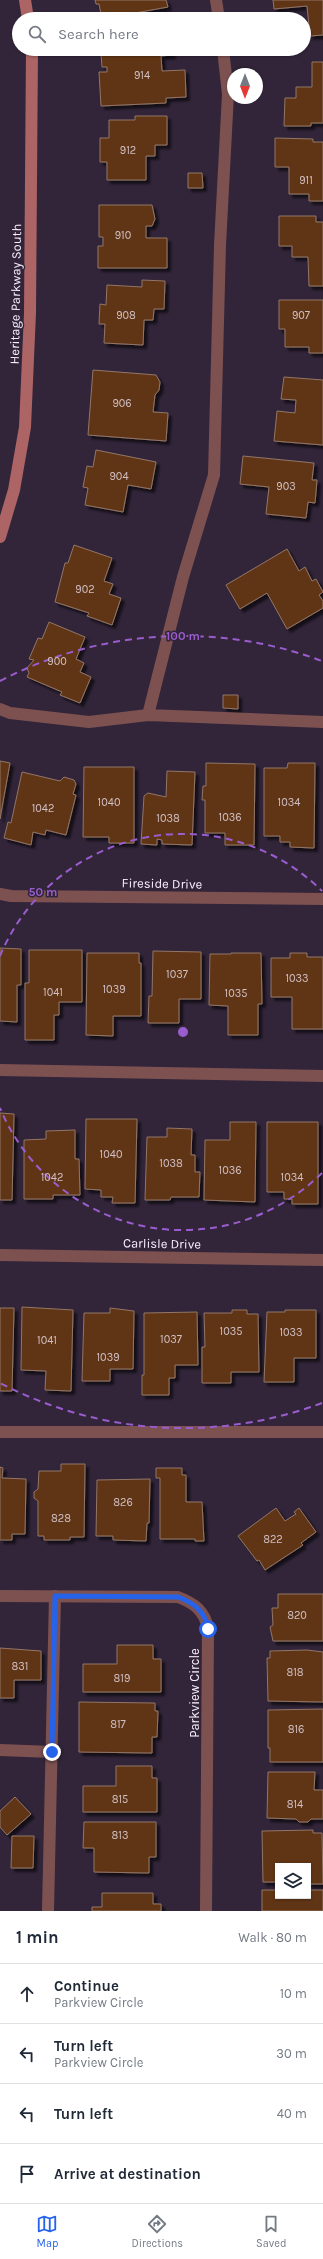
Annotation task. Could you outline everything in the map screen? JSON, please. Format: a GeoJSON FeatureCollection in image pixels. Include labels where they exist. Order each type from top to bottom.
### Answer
{"type":"FeatureCollection","features":[{"type":"Feature","properties":{"kind":"street"},"geometry":{"type":"LineString","coordinates":[[25,0],[27,12]]}},
{"type":"Feature","properties":{"kind":"street"},"geometry":{"type":"LineString","coordinates":[[216,0],[218,12]]}},
{"type":"Feature","properties":{"kind":"street","name":"Heritage Parkway South"},"geometry":{"type":"LineString","coordinates":[[0,537],[14,490],[25,427],[30,313],[32,56]]}},
{"type":"Feature","properties":{"kind":"street"},"geometry":{"type":"LineString","coordinates":[[148,715],[184,577],[214,475],[220,245],[228,94],[223,56]]}},
{"type":"Feature","properties":{"kind":"street"},"geometry":{"type":"LineString","coordinates":[[0,709],[10,713],[89,722],[148,715],[323,722]]}},
{"type":"Feature","properties":{"kind":"street","name":"Fireside Drive"},"geometry":{"type":"LineString","coordinates":[[0,894],[11,896],[323,899]]}},
{"type":"Feature","properties":{"kind":"street"},"geometry":{"type":"LineString","coordinates":[[0,1070],[323,1076]]}},
{"type":"Feature","properties":{"kind":"street","name":"Carlisle Drive"},"geometry":{"type":"LineString","coordinates":[[0,1255],[323,1260]]}},
{"type":"Feature","properties":{"kind":"street"},"geometry":{"type":"LineString","coordinates":[[0,1432],[323,1432]]}},
{"type":"Feature","properties":{"kind":"street","name":"Parkview Circle"},"geometry":{"type":"LineString","coordinates":[[0,1596],[178,1597],[191,1602],[200,1610],[206,1620],[208,1629],[206,1911]]}},
{"type":"Feature","properties":{"kind":"street"},"geometry":{"type":"LineString","coordinates":[[48,1911],[55,1596]]}},
{"type":"Feature","properties":{"kind":"street"},"geometry":{"type":"LineString","coordinates":[[0,1750],[52,1752]]}},
{"type":"Feature","properties":{"kind":"building"},"geometry":{"type":"Polygon","coordinates":[[[95,0],[166,0],[168,7],[140,12],[101,12],[99,4],[96,4],[95,0]]]}},
{"type":"Feature","properties":{"kind":"building"},"geometry":{"type":"Polygon","coordinates":[[[273,0],[323,0],[323,35],[311,36],[311,12],[308,12],[307,6],[274,9],[273,0]]]}},
{"type":"Feature","properties":{"kind":"building"},"geometry":{"type":"Polygon","coordinates":[[[101,56],[161,56],[162,71],[185,70],[186,97],[166,98],[166,103],[101,106],[99,72],[107,72],[107,67],[102,67],[101,56]]]}},
{"type":"Feature","properties":{"kind":"building"},"geometry":{"type":"Polygon","coordinates":[[[312,62],[323,62],[323,123],[311,123],[311,126],[284,126],[285,98],[296,98],[296,87],[312,87],[312,62]]]}},
{"type":"Feature","properties":{"kind":"building"},"geometry":{"type":"Polygon","coordinates":[[[135,116],[167,116],[167,145],[155,145],[155,156],[146,156],[146,180],[107,180],[107,162],[100,162],[100,138],[109,138],[109,120],[135,120],[135,116]]]}},
{"type":"Feature","properties":{"kind":"building"},"geometry":{"type":"Polygon","coordinates":[[[275,138],[313,139],[313,142],[323,142],[323,201],[309,201],[309,194],[289,194],[289,167],[275,167],[275,138]]]}},
{"type":"Feature","properties":{"kind":"building"},"geometry":{"type":"Polygon","coordinates":[[[188,173],[202,173],[203,188],[188,188],[188,173]]]}},
{"type":"Feature","properties":{"kind":"building"},"geometry":{"type":"Polygon","coordinates":[[[99,205],[152,205],[155,219],[152,226],[146,226],[146,238],[167,238],[167,268],[98,268],[98,246],[103,246],[103,237],[99,237],[99,205]]]}},
{"type":"Feature","properties":{"kind":"building"},"geometry":{"type":"Polygon","coordinates":[[[279,216],[316,216],[316,222],[323,222],[323,286],[309,286],[308,257],[292,257],[292,246],[279,246],[279,216]]]}},
{"type":"Feature","properties":{"kind":"building"},"geometry":{"type":"Polygon","coordinates":[[[142,280],[165,281],[164,309],[154,309],[153,320],[144,320],[143,345],[104,343],[105,324],[99,324],[100,304],[106,305],[107,285],[142,287],[142,280]]]}},
{"type":"Feature","properties":{"kind":"building"},"geometry":{"type":"Polygon","coordinates":[[[279,300],[323,300],[323,353],[309,353],[309,347],[285,347],[285,329],[279,329],[279,300]]]}},
{"type":"Feature","properties":{"kind":"building"},"geometry":{"type":"Polygon","coordinates":[[[93,370],[156,375],[160,382],[159,390],[155,395],[153,412],[168,413],[166,441],[88,435],[93,370]]]}},
{"type":"Feature","properties":{"kind":"building"},"geometry":{"type":"Polygon","coordinates":[[[284,377],[323,380],[323,445],[274,441],[277,411],[295,413],[296,400],[281,399],[284,377]]]}},
{"type":"Feature","properties":{"kind":"building"},"geometry":{"type":"Polygon","coordinates":[[[96,450],[156,462],[151,489],[128,485],[123,512],[85,505],[88,488],[83,487],[87,466],[93,467],[96,450]]]}},
{"type":"Feature","properties":{"kind":"building"},"geometry":{"type":"Polygon","coordinates":[[[243,456],[314,463],[312,480],[317,480],[315,503],[308,502],[306,518],[266,514],[269,487],[240,484],[243,456]]]}},
{"type":"Feature","properties":{"kind":"building"},"geometry":{"type":"Polygon","coordinates":[[[74,545],[112,558],[104,581],[113,584],[109,594],[121,598],[112,625],[87,616],[89,613],[55,602],[65,563],[68,563],[74,545]]]}},
{"type":"Feature","properties":{"kind":"building"},"geometry":{"type":"Polygon","coordinates":[[[287,549],[299,571],[305,567],[312,581],[316,579],[323,592],[319,595],[323,601],[323,608],[287,629],[267,593],[240,609],[226,585],[287,549]]]}},
{"type":"Feature","properties":{"kind":"building"},"geometry":{"type":"Polygon","coordinates":[[[49,622],[85,637],[76,659],[84,663],[80,672],[91,677],[80,703],[60,695],[62,692],[27,677],[29,673],[27,668],[34,660],[29,659],[38,638],[42,639],[49,622]]]}},
{"type":"Feature","properties":{"kind":"building"},"geometry":{"type":"Polygon","coordinates":[[[223,695],[238,695],[238,709],[223,708],[223,695]]]}},
{"type":"Feature","properties":{"kind":"building"},"geometry":{"type":"Polygon","coordinates":[[[0,761],[10,763],[0,819],[0,761]]]}},
{"type":"Feature","properties":{"kind":"building"},"geometry":{"type":"Polygon","coordinates":[[[206,763],[255,764],[254,845],[225,845],[225,833],[205,833],[205,800],[202,800],[203,786],[206,786],[206,763]]]}},
{"type":"Feature","properties":{"kind":"building"},"geometry":{"type":"Polygon","coordinates":[[[288,763],[315,763],[314,848],[290,847],[290,842],[280,842],[280,836],[264,836],[264,768],[287,768],[288,763]]]}},
{"type":"Feature","properties":{"kind":"building"},"geometry":{"type":"Polygon","coordinates":[[[84,767],[134,767],[134,843],[109,843],[109,837],[83,837],[84,767]]]}},
{"type":"Feature","properties":{"kind":"building"},"geometry":{"type":"Polygon","coordinates":[[[167,771],[195,772],[192,845],[162,844],[162,840],[157,839],[157,845],[141,844],[144,796],[148,793],[166,797],[167,771]]]}},
{"type":"Feature","properties":{"kind":"building"},"geometry":{"type":"Polygon","coordinates":[[[22,772],[60,781],[64,777],[74,780],[76,784],[73,794],[76,795],[66,835],[46,830],[45,835],[33,832],[31,845],[4,838],[8,822],[11,823],[22,772]]]}},
{"type":"Feature","properties":{"kind":"building"},"geometry":{"type":"Polygon","coordinates":[[[0,948],[21,949],[21,985],[17,985],[17,1022],[0,1021],[0,948]]]}},
{"type":"Feature","properties":{"kind":"building"},"geometry":{"type":"Polygon","coordinates":[[[29,950],[82,950],[82,1002],[59,1002],[59,1015],[54,1015],[54,1040],[25,1040],[25,983],[29,983],[29,950]]]}},
{"type":"Feature","properties":{"kind":"building"},"geometry":{"type":"Polygon","coordinates":[[[153,951],[201,952],[201,999],[179,999],[179,1023],[148,1023],[149,996],[152,996],[153,951]]]}},
{"type":"Feature","properties":{"kind":"building"},"geometry":{"type":"Polygon","coordinates":[[[87,953],[139,953],[139,963],[141,963],[141,1016],[113,1016],[113,1036],[86,1035],[87,953]]]}},
{"type":"Feature","properties":{"kind":"building"},"geometry":{"type":"Polygon","coordinates":[[[261,953],[262,1004],[258,1004],[258,1035],[228,1035],[228,1006],[209,1005],[210,954],[261,953]]]}},
{"type":"Feature","properties":{"kind":"building"},"geometry":{"type":"Polygon","coordinates":[[[290,953],[307,953],[307,957],[323,957],[323,1029],[292,1029],[292,997],[271,997],[271,958],[290,958],[290,953]]]}},
{"type":"Feature","properties":{"kind":"building"},"geometry":{"type":"Polygon","coordinates":[[[0,1113],[14,1114],[12,1200],[0,1200],[0,1113]]]}},
{"type":"Feature","properties":{"kind":"building"},"geometry":{"type":"Polygon","coordinates":[[[86,1119],[137,1119],[135,1203],[112,1203],[113,1197],[101,1197],[101,1190],[85,1189],[86,1119]]]}},
{"type":"Feature","properties":{"kind":"building"},"geometry":{"type":"Polygon","coordinates":[[[230,1122],[256,1122],[255,1202],[204,1200],[205,1140],[230,1140],[230,1122]]]}},
{"type":"Feature","properties":{"kind":"building"},"geometry":{"type":"Polygon","coordinates":[[[267,1122],[318,1122],[318,1204],[292,1204],[292,1199],[284,1199],[284,1192],[267,1192],[267,1122]]]}},
{"type":"Feature","properties":{"kind":"building"},"geometry":{"type":"Polygon","coordinates":[[[167,1128],[192,1129],[191,1155],[195,1155],[195,1172],[200,1172],[199,1197],[171,1197],[170,1200],[145,1200],[147,1137],[167,1137],[167,1128]]]}},
{"type":"Feature","properties":{"kind":"building"},"geometry":{"type":"Polygon","coordinates":[[[75,1130],[75,1159],[79,1159],[80,1195],[53,1195],[53,1199],[24,1199],[24,1140],[46,1139],[46,1131],[75,1130]]]}},
{"type":"Feature","properties":{"kind":"building"},"geometry":{"type":"Polygon","coordinates":[[[22,1307],[73,1310],[71,1391],[45,1390],[46,1371],[21,1370],[22,1307]]]}},
{"type":"Feature","properties":{"kind":"building"},"geometry":{"type":"Polygon","coordinates":[[[0,1308],[14,1308],[12,1391],[0,1391],[0,1308]]]}},
{"type":"Feature","properties":{"kind":"building"},"geometry":{"type":"Polygon","coordinates":[[[110,1308],[134,1311],[133,1369],[110,1369],[110,1381],[82,1381],[84,1313],[110,1313],[110,1308]]]}},
{"type":"Feature","properties":{"kind":"building"},"geometry":{"type":"Polygon","coordinates":[[[232,1310],[247,1310],[247,1314],[258,1314],[259,1372],[231,1372],[231,1383],[202,1383],[202,1347],[205,1347],[204,1313],[232,1313],[232,1310]]]}},
{"type":"Feature","properties":{"kind":"building"},"geometry":{"type":"Polygon","coordinates":[[[285,1310],[316,1310],[316,1358],[294,1358],[294,1382],[264,1382],[267,1312],[285,1312],[285,1310]]]}},
{"type":"Feature","properties":{"kind":"building"},"geometry":{"type":"Polygon","coordinates":[[[197,1312],[198,1365],[175,1365],[175,1378],[169,1378],[169,1395],[142,1395],[142,1375],[144,1375],[144,1313],[197,1312]]]}},
{"type":"Feature","properties":{"kind":"building"},"geometry":{"type":"Polygon","coordinates":[[[61,1464],[85,1464],[84,1537],[70,1537],[70,1540],[44,1540],[44,1536],[38,1536],[38,1501],[34,1498],[34,1492],[38,1489],[39,1471],[61,1471],[61,1464]]]}},
{"type":"Feature","properties":{"kind":"building"},"geometry":{"type":"Polygon","coordinates":[[[0,1467],[3,1468],[2,1478],[26,1479],[25,1534],[12,1534],[12,1540],[0,1540],[0,1467]]]}},
{"type":"Feature","properties":{"kind":"building"},"geometry":{"type":"Polygon","coordinates":[[[156,1468],[182,1468],[182,1475],[186,1475],[186,1502],[202,1502],[204,1541],[195,1541],[195,1539],[160,1539],[160,1478],[156,1478],[156,1468]]]}},
{"type":"Feature","properties":{"kind":"building"},"geometry":{"type":"Polygon","coordinates":[[[150,1479],[149,1523],[147,1523],[146,1541],[113,1540],[113,1536],[96,1536],[97,1480],[150,1479]]]}},
{"type":"Feature","properties":{"kind":"building"},"geometry":{"type":"Polygon","coordinates":[[[276,1508],[285,1521],[296,1514],[294,1512],[299,1508],[316,1532],[301,1543],[303,1545],[265,1570],[259,1560],[257,1561],[238,1536],[276,1508]]]}},
{"type":"Feature","properties":{"kind":"building"},"geometry":{"type":"Polygon","coordinates":[[[278,1594],[323,1594],[323,1641],[273,1641],[270,1627],[273,1625],[272,1608],[278,1608],[278,1594]]]}},
{"type":"Feature","properties":{"kind":"building"},"geometry":{"type":"Polygon","coordinates":[[[117,1645],[153,1645],[153,1659],[161,1659],[161,1692],[83,1692],[83,1664],[117,1664],[117,1645]]]}},
{"type":"Feature","properties":{"kind":"building"},"geometry":{"type":"Polygon","coordinates":[[[0,1648],[41,1651],[41,1680],[14,1680],[14,1698],[0,1698],[0,1648]]]}},
{"type":"Feature","properties":{"kind":"building"},"geometry":{"type":"Polygon","coordinates":[[[307,1650],[323,1652],[323,1702],[268,1701],[267,1658],[270,1658],[270,1651],[307,1650]]]}},
{"type":"Feature","properties":{"kind":"building"},"geometry":{"type":"Polygon","coordinates":[[[79,1702],[155,1703],[155,1711],[158,1711],[157,1737],[152,1737],[152,1753],[79,1752],[79,1702]]]}},
{"type":"Feature","properties":{"kind":"building"},"geometry":{"type":"Polygon","coordinates":[[[323,1709],[323,1762],[270,1762],[270,1748],[268,1748],[268,1710],[323,1709]]]}},
{"type":"Feature","properties":{"kind":"building"},"geometry":{"type":"Polygon","coordinates":[[[116,1766],[152,1766],[152,1778],[157,1778],[157,1812],[83,1812],[83,1786],[116,1786],[116,1766]]]}},
{"type":"Feature","properties":{"kind":"building"},"geometry":{"type":"Polygon","coordinates":[[[268,1772],[315,1772],[314,1790],[323,1790],[323,1819],[311,1819],[308,1822],[299,1822],[296,1819],[267,1818],[268,1772]]]}},
{"type":"Feature","properties":{"kind":"building"},"geometry":{"type":"Polygon","coordinates":[[[15,1797],[31,1814],[7,1835],[0,1827],[0,1811],[15,1797]]]}},
{"type":"Feature","properties":{"kind":"building"},"geometry":{"type":"Polygon","coordinates":[[[84,1822],[156,1822],[156,1857],[149,1857],[149,1873],[94,1872],[94,1848],[83,1848],[84,1822]]]}},
{"type":"Feature","properties":{"kind":"building"},"geometry":{"type":"Polygon","coordinates":[[[313,1830],[313,1833],[322,1833],[323,1884],[311,1884],[311,1863],[275,1863],[275,1882],[263,1882],[262,1831],[313,1830]]]}},
{"type":"Feature","properties":{"kind":"building"},"geometry":{"type":"Polygon","coordinates":[[[12,1836],[34,1836],[33,1868],[11,1868],[12,1836]]]}},
{"type":"Feature","properties":{"kind":"building"},"geometry":{"type":"Polygon","coordinates":[[[262,1890],[275,1890],[275,1899],[311,1899],[311,1890],[323,1890],[323,1911],[262,1911],[262,1890]]]}},
{"type":"Feature","properties":{"kind":"building"},"geometry":{"type":"Polygon","coordinates":[[[102,1893],[153,1893],[153,1904],[161,1904],[161,1911],[92,1911],[92,1907],[102,1907],[102,1893]]]}},
{"type":"Feature","properties":{"kind":"route"},"geometry":{"type":"LineString","coordinates":[[52,1752],[55,1596],[178,1597],[191,1602],[200,1610],[206,1620],[208,1629]]}}]}
